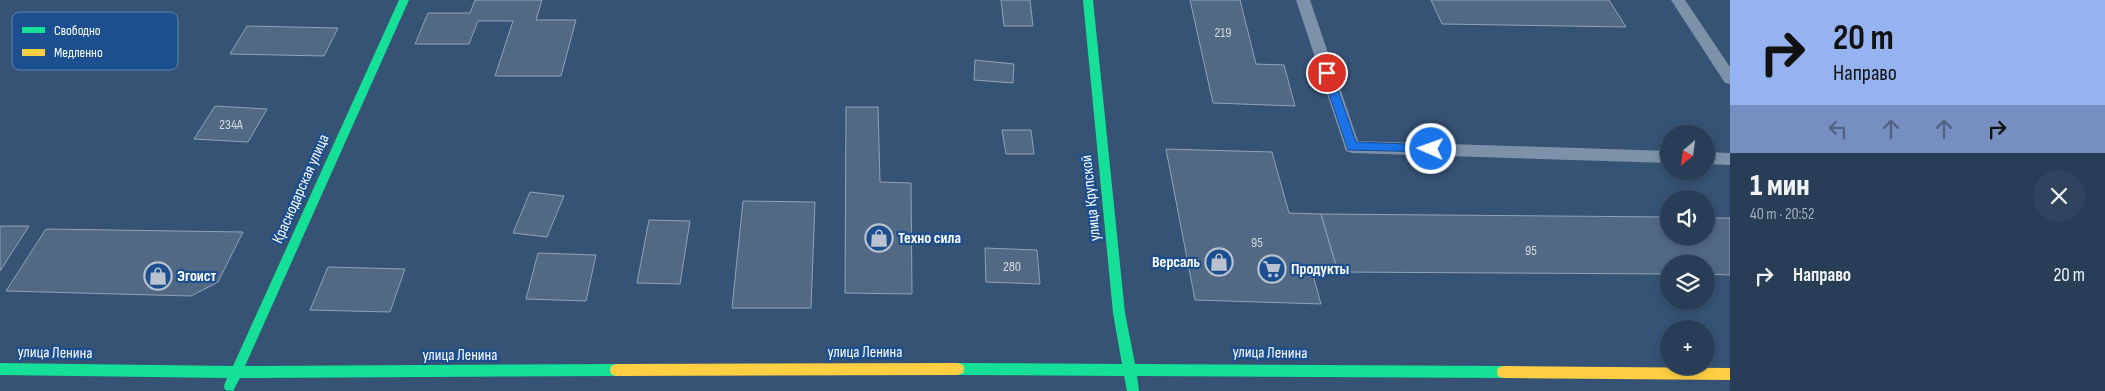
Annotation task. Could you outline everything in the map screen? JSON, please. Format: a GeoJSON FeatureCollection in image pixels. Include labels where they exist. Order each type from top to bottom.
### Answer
{"type":"FeatureCollection","features":[{"type":"Feature","properties":{"kind":"street","name":"Краснодарская улица"},"geometry":{"type":"LineString","coordinates":[[228,391],[404,0]]}},
{"type":"Feature","properties":{"kind":"street","name":"улица Крупской"},"geometry":{"type":"LineString","coordinates":[[1088,0],[1119,313],[1133,391]]}},
{"type":"Feature","properties":{"kind":"street","name":"улица Ленина"},"geometry":{"type":"LineString","coordinates":[[0,369],[236,372],[1129,368],[1730,374]]}},
{"type":"Feature","properties":{"kind":"lane"},"geometry":{"type":"LineString","coordinates":[[1303,0],[1352,147],[1660,157]]}},
{"type":"Feature","properties":{"kind":"lane"},"geometry":{"type":"LineString","coordinates":[[1678,0],[1730,79]]}},
{"type":"Feature","properties":{"kind":"lane"},"geometry":{"type":"LineString","coordinates":[[1715,158],[1730,159]]}},
{"type":"Feature","properties":{"kind":"building"},"geometry":{"type":"Polygon","coordinates":[[[475,0],[542,0],[536,20],[576,20],[561,76],[495,76],[513,21],[478,21],[469,44],[415,44],[428,13],[470,13],[475,0]]]}},
{"type":"Feature","properties":{"kind":"building"},"geometry":{"type":"Polygon","coordinates":[[[1001,0],[1030,0],[1033,26],[1004,26],[1001,0]]]}},
{"type":"Feature","properties":{"kind":"building"},"geometry":{"type":"Polygon","coordinates":[[[1190,0],[1240,0],[1256,64],[1284,65],[1295,106],[1213,103],[1190,0]]]}},
{"type":"Feature","properties":{"kind":"building"},"geometry":{"type":"Polygon","coordinates":[[[1431,0],[1609,0],[1626,27],[1442,24],[1431,0]]]}},
{"type":"Feature","properties":{"kind":"building"},"geometry":{"type":"Polygon","coordinates":[[[247,26],[338,28],[324,56],[230,54],[247,26]]]}},
{"type":"Feature","properties":{"kind":"building"},"geometry":{"type":"Polygon","coordinates":[[[975,60],[1014,64],[1013,83],[974,80],[975,60]]]}},
{"type":"Feature","properties":{"kind":"building"},"geometry":{"type":"Polygon","coordinates":[[[215,106],[267,109],[248,142],[194,139],[215,106]]]}},
{"type":"Feature","properties":{"kind":"building","name":"Техно сила"},"geometry":{"type":"Polygon","coordinates":[[[846,107],[878,107],[880,182],[911,183],[912,294],[845,293],[846,107]]]}},
{"type":"Feature","properties":{"kind":"building"},"geometry":{"type":"Polygon","coordinates":[[[1002,130],[1031,130],[1034,154],[1006,154],[1002,130]]]}},
{"type":"Feature","properties":{"kind":"building"},"geometry":{"type":"Polygon","coordinates":[[[1166,149],[1272,152],[1289,213],[1321,214],[1338,272],[1312,271],[1321,304],[1195,300],[1166,149]]]}},
{"type":"Feature","properties":{"kind":"building"},"geometry":{"type":"Polygon","coordinates":[[[530,192],[564,196],[547,237],[513,233],[530,192]]]}},
{"type":"Feature","properties":{"kind":"building"},"geometry":{"type":"Polygon","coordinates":[[[743,201],[815,202],[811,308],[732,308],[743,201]]]}},
{"type":"Feature","properties":{"kind":"building"},"geometry":{"type":"Polygon","coordinates":[[[1321,214],[1660,217],[1660,245],[1715,245],[1715,218],[1730,218],[1730,275],[1715,274],[1715,255],[1660,255],[1660,274],[1338,272],[1321,214]]]}},
{"type":"Feature","properties":{"kind":"building"},"geometry":{"type":"Polygon","coordinates":[[[649,220],[690,221],[680,284],[637,283],[649,220]]]}},
{"type":"Feature","properties":{"kind":"building"},"geometry":{"type":"Polygon","coordinates":[[[0,226],[29,226],[0,271],[0,226]]]}},
{"type":"Feature","properties":{"kind":"building"},"geometry":{"type":"Polygon","coordinates":[[[46,229],[243,232],[218,282],[191,296],[6,291],[46,229]]]}},
{"type":"Feature","properties":{"kind":"building"},"geometry":{"type":"Polygon","coordinates":[[[985,248],[1037,250],[1040,284],[986,282],[985,248]]]}},
{"type":"Feature","properties":{"kind":"building"},"geometry":{"type":"Polygon","coordinates":[[[538,253],[596,255],[586,301],[526,299],[538,253]]]}},
{"type":"Feature","properties":{"kind":"building"},"geometry":{"type":"Polygon","coordinates":[[[328,267],[405,269],[390,312],[310,310],[328,267]]]}},
{"type":"Feature","properties":{"kind":"traffic: fast"},"geometry":{"type":"LineString","coordinates":[[230,386],[404,0]]}},
{"type":"Feature","properties":{"kind":"traffic: fast"},"geometry":{"type":"LineString","coordinates":[[1088,0],[1119,313],[1133,391]]}},
{"type":"Feature","properties":{"kind":"traffic: fast"},"geometry":{"type":"LineString","coordinates":[[0,369],[236,372],[616,370]]}},
{"type":"Feature","properties":{"kind":"traffic: fast"},"geometry":{"type":"LineString","coordinates":[[958,369],[1503,372]]}},
{"type":"Feature","properties":{"kind":"traffic: slow"},"geometry":{"type":"LineString","coordinates":[[616,370],[958,369]]}},
{"type":"Feature","properties":{"kind":"traffic: slow"},"geometry":{"type":"LineString","coordinates":[[1503,372],[1730,374]]}},
{"type":"Feature","properties":{"kind":"place","name":"Техно сила"},"geometry":{"type":"Point","coordinates":[879,238]}},
{"type":"Feature","properties":{"kind":"place","name":"Версаль"},"geometry":{"type":"Point","coordinates":[1219,262]}},
{"type":"Feature","properties":{"kind":"place","name":"Продукты"},"geometry":{"type":"Point","coordinates":[1272,269]}},
{"type":"Feature","properties":{"kind":"place","name":"Эгоист"},"geometry":{"type":"Point","coordinates":[158,276]}},
{"type":"Feature","properties":{"kind":"route"},"geometry":{"type":"LineString","coordinates":[[1327,73],[1352,147],[1431,149]]}}]}
